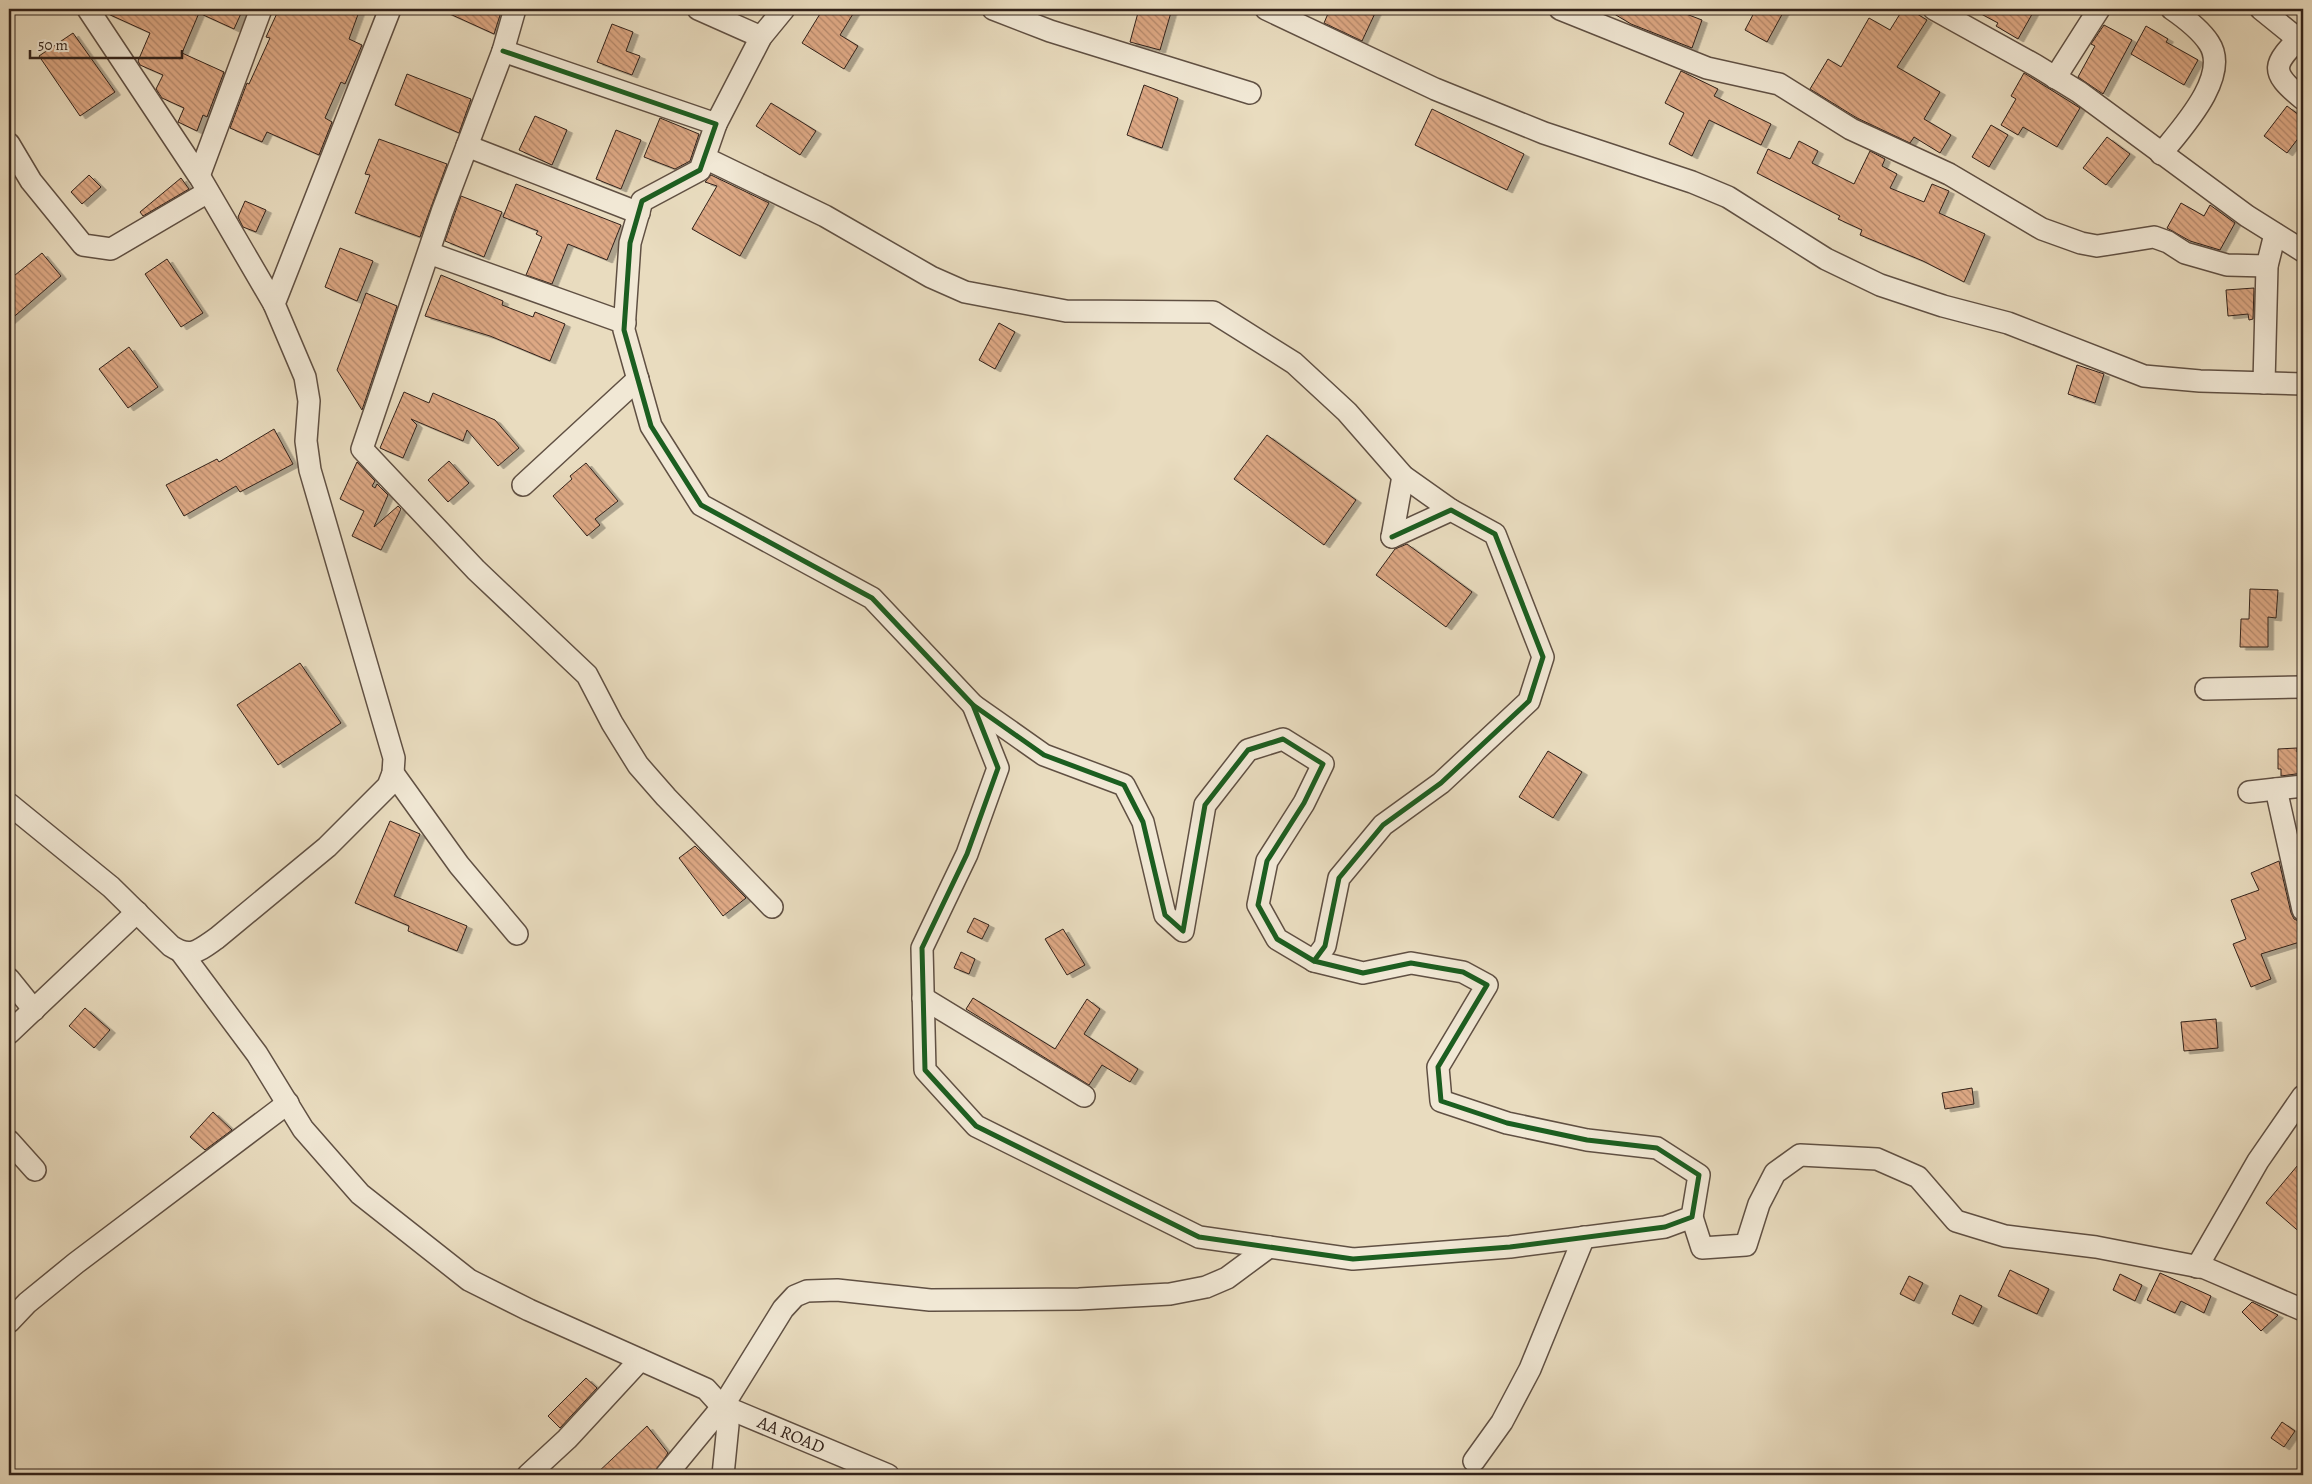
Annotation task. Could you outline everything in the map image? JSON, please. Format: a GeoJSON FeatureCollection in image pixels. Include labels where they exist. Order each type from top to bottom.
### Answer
{"type":"FeatureCollection","features":[{"type":"Feature","properties":{"kind":"street"},"geometry":{"type":"LineString","coordinates":[[88,9],[204,184],[274,304],[305,377],[310,401],[306,441],[310,470],[394,758],[393,773],[388,786],[327,847],[217,938],[198,951],[181,952]]}},
{"type":"Feature","properties":{"kind":"street"},"geometry":{"type":"LineString","coordinates":[[9,144],[31,181],[83,245],[111,249],[204,184],[261,9]]}},
{"type":"Feature","properties":{"kind":"street"},"geometry":{"type":"LineString","coordinates":[[274,304],[390,9]]}},
{"type":"Feature","properties":{"kind":"street"},"geometry":{"type":"LineString","coordinates":[[515,9],[502,51],[429,253],[362,449],[476,570],[587,675],[612,723],[638,765],[666,797],[772,906]]}},
{"type":"Feature","properties":{"kind":"street"},"geometry":{"type":"LineString","coordinates":[[698,9],[761,37]]}},
{"type":"Feature","properties":{"kind":"street"},"geometry":{"type":"LineString","coordinates":[[784,9],[761,37],[716,124],[700,170],[642,201],[630,242],[624,330],[650,426],[701,505],[872,598],[973,705],[1044,755],[1124,785],[1144,822],[1165,915],[1183,931],[1205,805],[1248,750],[1283,739],[1323,764],[1304,804],[1267,861],[1258,905],[1277,939],[1314,961],[1363,973],[1411,963],[1463,972],[1487,985],[1438,1067],[1442,1101],[1507,1123],[1586,1140],[1657,1148],[1699,1175],[1692,1217],[1702,1248],[1746,1245],[1759,1204],[1775,1173],[1800,1155],[1877,1159],[1918,1177],[1956,1221],[2005,1236],[2096,1248],[2197,1267],[2303,1310]]}},
{"type":"Feature","properties":{"kind":"street"},"geometry":{"type":"LineString","coordinates":[[993,9],[1050,31],[1250,93]]}},
{"type":"Feature","properties":{"kind":"street"},"geometry":{"type":"LineString","coordinates":[[1266,9],[1297,15],[1435,88],[1535,130],[1692,182],[1728,197],[1826,259],[1880,285],[1943,306],[2008,323],[2144,376],[2303,384]]}},
{"type":"Feature","properties":{"kind":"street"},"geometry":{"type":"LineString","coordinates":[[1560,9],[1597,16],[1707,68],[1779,84],[1850,129],[1949,174],[2042,229],[2080,243],[2097,246],[2154,237],[2168,242],[2185,253],[2227,265],[2266,266]]}},
{"type":"Feature","properties":{"kind":"street"},"geometry":{"type":"LineString","coordinates":[[1934,9],[2055,78],[2275,234],[2303,251]]}},
{"type":"Feature","properties":{"kind":"street"},"geometry":{"type":"LineString","coordinates":[[2055,78],[2099,9]]}},
{"type":"Feature","properties":{"kind":"street"},"geometry":{"type":"LineString","coordinates":[[2161,154],[2192,115],[2208,88],[2215,66],[2215,57],[2209,43],[2194,27],[2172,9]]}},
{"type":"Feature","properties":{"kind":"street"},"geometry":{"type":"LineString","coordinates":[[2261,9],[2301,37],[2279,60],[2278,71],[2286,85],[2303,99]]}},
{"type":"Feature","properties":{"kind":"street"},"geometry":{"type":"LineString","coordinates":[[502,51],[716,124]]}},
{"type":"Feature","properties":{"kind":"street"},"geometry":{"type":"LineString","coordinates":[[467,146],[639,213]]}},
{"type":"Feature","properties":{"kind":"street"},"geometry":{"type":"LineString","coordinates":[[705,158],[825,216],[931,277],[965,292],[1066,311],[1213,312],[1294,363],[1347,412],[1403,476],[1451,510],[1495,534],[1543,657],[1529,701],[1441,783],[1383,825],[1339,878],[1325,946],[1314,961]]}},
{"type":"Feature","properties":{"kind":"street"},"geometry":{"type":"LineString","coordinates":[[2264,383],[2266,266],[2275,234]]}},
{"type":"Feature","properties":{"kind":"street"},"geometry":{"type":"LineString","coordinates":[[429,253],[625,323]]}},
{"type":"Feature","properties":{"kind":"street"},"geometry":{"type":"LineString","coordinates":[[523,485],[638,379]]}},
{"type":"Feature","properties":{"kind":"street"},"geometry":{"type":"LineString","coordinates":[[1403,476],[1392,537],[1451,510]]}},
{"type":"Feature","properties":{"kind":"street"},"geometry":{"type":"LineString","coordinates":[[2206,689],[2303,686]]}},
{"type":"Feature","properties":{"kind":"street"},"geometry":{"type":"LineString","coordinates":[[973,705],[998,768],[967,854],[922,948],[925,1070],[976,1126],[1199,1237],[1353,1259],[1510,1247],[1665,1227],[1692,1217]]}},
{"type":"Feature","properties":{"kind":"street"},"geometry":{"type":"LineString","coordinates":[[393,773],[459,865],[517,934]]}},
{"type":"Feature","properties":{"kind":"street"},"geometry":{"type":"LineString","coordinates":[[2249,792],[2303,786]]}},
{"type":"Feature","properties":{"kind":"street"},"geometry":{"type":"LineString","coordinates":[[2276,789],[2303,910]]}},
{"type":"Feature","properties":{"kind":"street"},"geometry":{"type":"LineString","coordinates":[[9,804],[111,887],[171,946],[181,952],[257,1054],[303,1129],[360,1194],[468,1280],[529,1310],[706,1389],[723,1406],[728,1425],[723,1475]]}},
{"type":"Feature","properties":{"kind":"street"},"geometry":{"type":"LineString","coordinates":[[9,1033],[137,912]]}},
{"type":"Feature","properties":{"kind":"street"},"geometry":{"type":"LineString","coordinates":[[9,979],[34,1010]]}},
{"type":"Feature","properties":{"kind":"street"},"geometry":{"type":"LineString","coordinates":[[923,998],[1084,1096]]}},
{"type":"Feature","properties":{"kind":"street"},"geometry":{"type":"LineString","coordinates":[[2197,1267],[2258,1161],[2303,1096]]}},
{"type":"Feature","properties":{"kind":"street"},"geometry":{"type":"LineString","coordinates":[[9,1322],[27,1303],[76,1262],[288,1103]]}},
{"type":"Feature","properties":{"kind":"street"},"geometry":{"type":"LineString","coordinates":[[9,1141],[35,1170]]}},
{"type":"Feature","properties":{"kind":"street"},"geometry":{"type":"LineString","coordinates":[[1474,1461],[1502,1422],[1530,1369],[1584,1237]]}},
{"type":"Feature","properties":{"kind":"street"},"geometry":{"type":"LineString","coordinates":[[666,1475],[723,1406],[783,1309],[795,1296],[807,1291],[837,1290],[930,1300],[1080,1299],[1170,1294],[1206,1287],[1227,1278],[1270,1247]]}},
{"type":"Feature","properties":{"kind":"street"},"geometry":{"type":"LineString","coordinates":[[528,1475],[567,1439],[640,1360]]}},
{"type":"Feature","properties":{"kind":"street","name":"AA ROAD"},"geometry":{"type":"LineString","coordinates":[[723,1406],[888,1475]]}},
{"type":"Feature","properties":{"kind":"building"},"geometry":{"type":"Polygon","coordinates":[[[103,9],[243,9],[234,29],[199,13],[182,53],[224,72],[207,117],[203,115],[197,131],[178,122],[184,108],[162,98],[156,89],[163,75],[140,65],[138,61],[150,33],[106,13],[103,9]]]}},
{"type":"Feature","properties":{"kind":"building"},"geometry":{"type":"Polygon","coordinates":[[[279,9],[360,9],[349,39],[362,45],[345,84],[341,82],[325,118],[332,122],[319,155],[267,132],[262,142],[230,128],[247,83],[249,84],[270,38],[266,37],[279,9]]]}},
{"type":"Feature","properties":{"kind":"building"},"geometry":{"type":"Polygon","coordinates":[[[439,9],[502,9],[494,34],[439,9]]]}},
{"type":"Feature","properties":{"kind":"building"},"geometry":{"type":"Polygon","coordinates":[[[823,9],[856,9],[840,35],[858,46],[844,69],[802,43],[823,9]]]}},
{"type":"Feature","properties":{"kind":"building"},"geometry":{"type":"Polygon","coordinates":[[[1139,9],[1172,9],[1160,50],[1130,42],[1139,9]]]}},
{"type":"Feature","properties":{"kind":"building"},"geometry":{"type":"Polygon","coordinates":[[[1330,9],[1377,9],[1362,41],[1324,23],[1330,9]]]}},
{"type":"Feature","properties":{"kind":"building"},"geometry":{"type":"Polygon","coordinates":[[[1606,9],[1673,9],[1702,20],[1692,48],[1631,24],[1606,9]]]}},
{"type":"Feature","properties":{"kind":"building"},"geometry":{"type":"Polygon","coordinates":[[[1756,9],[1785,9],[1767,42],[1745,30],[1756,9]]]}},
{"type":"Feature","properties":{"kind":"building"},"geometry":{"type":"Polygon","coordinates":[[[1903,9],[1909,9],[1927,20],[1897,67],[1940,92],[1924,119],[1951,135],[1940,153],[1914,137],[1910,143],[1857,118],[1810,89],[1828,59],[1841,67],[1869,18],[1890,30],[1903,9]]]}},
{"type":"Feature","properties":{"kind":"building"},"geometry":{"type":"Polygon","coordinates":[[[1972,9],[2035,9],[2018,39],[1996,26],[1998,23],[1972,9]]]}},
{"type":"Feature","properties":{"kind":"building"},"geometry":{"type":"Polygon","coordinates":[[[612,24],[633,32],[626,51],[640,56],[632,75],[597,62],[612,24]]]}},
{"type":"Feature","properties":{"kind":"building"},"geometry":{"type":"Polygon","coordinates":[[[2104,25],[2132,40],[2103,94],[2078,77],[2095,46],[2091,44],[2104,25]]]}},
{"type":"Feature","properties":{"kind":"building"},"geometry":{"type":"Polygon","coordinates":[[[2146,26],[2168,39],[2166,42],[2198,60],[2184,85],[2131,54],[2146,26]]]}},
{"type":"Feature","properties":{"kind":"building"},"geometry":{"type":"Polygon","coordinates":[[[73,33],[115,92],[80,116],[39,56],[73,33]]]}},
{"type":"Feature","properties":{"kind":"building"},"geometry":{"type":"Polygon","coordinates":[[[1681,71],[1718,89],[1714,96],[1771,124],[1761,145],[1709,120],[1692,156],[1669,144],[1684,113],[1665,103],[1681,71]]]}},
{"type":"Feature","properties":{"kind":"building"},"geometry":{"type":"Polygon","coordinates":[[[2024,73],[2080,108],[2057,147],[2023,127],[2018,135],[2001,125],[2016,99],[2011,96],[2024,73]]]}},
{"type":"Feature","properties":{"kind":"building"},"geometry":{"type":"Polygon","coordinates":[[[407,74],[471,99],[459,133],[395,105],[407,74]]]}},
{"type":"Feature","properties":{"kind":"building"},"geometry":{"type":"Polygon","coordinates":[[[1144,85],[1178,98],[1162,148],[1127,135],[1144,85]]]}},
{"type":"Feature","properties":{"kind":"building"},"geometry":{"type":"Polygon","coordinates":[[[771,103],[816,131],[800,155],[756,126],[771,103]]]}},
{"type":"Feature","properties":{"kind":"building"},"geometry":{"type":"Polygon","coordinates":[[[2287,106],[2303,118],[2303,132],[2287,153],[2264,136],[2287,106]]]}},
{"type":"Feature","properties":{"kind":"building"},"geometry":{"type":"Polygon","coordinates":[[[1432,109],[1524,154],[1507,190],[1415,145],[1432,109]]]}},
{"type":"Feature","properties":{"kind":"building"},"geometry":{"type":"Polygon","coordinates":[[[535,116],[567,130],[552,165],[519,150],[535,116]]]}},
{"type":"Feature","properties":{"kind":"building"},"geometry":{"type":"Polygon","coordinates":[[[660,118],[699,134],[690,161],[675,169],[644,157],[660,118]]]}},
{"type":"Feature","properties":{"kind":"building"},"geometry":{"type":"Polygon","coordinates":[[[1991,125],[2008,135],[1989,167],[1972,157],[1991,125]]]}},
{"type":"Feature","properties":{"kind":"building"},"geometry":{"type":"Polygon","coordinates":[[[616,130],[641,140],[621,189],[596,179],[616,130]]]}},
{"type":"Feature","properties":{"kind":"building"},"geometry":{"type":"Polygon","coordinates":[[[2107,137],[2130,154],[2106,185],[2083,168],[2107,137]]]}},
{"type":"Feature","properties":{"kind":"building"},"geometry":{"type":"Polygon","coordinates":[[[379,139],[447,164],[420,237],[355,213],[370,175],[365,174],[379,139]]]}},
{"type":"Feature","properties":{"kind":"building"},"geometry":{"type":"Polygon","coordinates":[[[1799,141],[1818,151],[1812,163],[1854,184],[1870,151],[1885,159],[1882,166],[1897,174],[1890,188],[1924,202],[1932,184],[1949,191],[1939,213],[1985,234],[1964,282],[1923,261],[1860,235],[1862,230],[1838,219],[1840,216],[1757,173],[1768,149],[1790,159],[1799,141]]]}},
{"type":"Feature","properties":{"kind":"building"},"geometry":{"type":"Polygon","coordinates":[[[89,175],[101,187],[82,204],[71,192],[89,175]]]}},
{"type":"Feature","properties":{"kind":"building"},"geometry":{"type":"Polygon","coordinates":[[[711,175],[769,203],[740,256],[692,229],[717,186],[705,182],[711,175]]]}},
{"type":"Feature","properties":{"kind":"building"},"geometry":{"type":"Polygon","coordinates":[[[181,178],[189,189],[143,216],[140,212],[181,178]]]}},
{"type":"Feature","properties":{"kind":"building"},"geometry":{"type":"Polygon","coordinates":[[[516,184],[621,225],[607,260],[568,244],[552,284],[526,275],[542,237],[536,234],[538,231],[503,217],[516,184]]]}},
{"type":"Feature","properties":{"kind":"building"},"geometry":{"type":"Polygon","coordinates":[[[461,196],[502,212],[484,257],[445,241],[461,196]]]}},
{"type":"Feature","properties":{"kind":"building"},"geometry":{"type":"Polygon","coordinates":[[[245,201],[266,210],[256,232],[243,227],[238,217],[245,201]]]}},
{"type":"Feature","properties":{"kind":"building"},"geometry":{"type":"Polygon","coordinates":[[[2181,203],[2204,216],[2210,205],[2235,223],[2220,250],[2190,241],[2167,228],[2181,203]]]}},
{"type":"Feature","properties":{"kind":"building"},"geometry":{"type":"Polygon","coordinates":[[[340,248],[373,261],[357,301],[325,287],[340,248]]]}},
{"type":"Feature","properties":{"kind":"building"},"geometry":{"type":"Polygon","coordinates":[[[42,253],[61,276],[9,321],[9,280],[42,253]]]}},
{"type":"Feature","properties":{"kind":"building"},"geometry":{"type":"Polygon","coordinates":[[[167,259],[203,313],[181,327],[145,274],[167,259]]]}},
{"type":"Feature","properties":{"kind":"building"},"geometry":{"type":"Polygon","coordinates":[[[441,275],[503,301],[502,305],[533,317],[535,312],[565,324],[550,361],[490,336],[425,316],[441,275]]]}},
{"type":"Feature","properties":{"kind":"building"},"geometry":{"type":"Polygon","coordinates":[[[2254,288],[2253,319],[2249,320],[2248,314],[2228,316],[2226,290],[2254,288]]]}},
{"type":"Feature","properties":{"kind":"building"},"geometry":{"type":"Polygon","coordinates":[[[366,293],[397,306],[362,410],[337,370],[366,293]]]}},
{"type":"Feature","properties":{"kind":"building"},"geometry":{"type":"Polygon","coordinates":[[[999,323],[1015,332],[995,369],[979,360],[999,323]]]}},
{"type":"Feature","properties":{"kind":"building"},"geometry":{"type":"Polygon","coordinates":[[[129,347],[158,387],[128,408],[99,369],[129,347]]]}},
{"type":"Feature","properties":{"kind":"building"},"geometry":{"type":"Polygon","coordinates":[[[2077,365],[2104,374],[2095,403],[2068,394],[2077,365]]]}},
{"type":"Feature","properties":{"kind":"building"},"geometry":{"type":"Polygon","coordinates":[[[404,392],[429,403],[433,393],[495,420],[519,448],[498,466],[467,430],[463,441],[411,419],[417,425],[403,458],[380,448],[404,392]]]}},
{"type":"Feature","properties":{"kind":"building"},"geometry":{"type":"Polygon","coordinates":[[[274,429],[293,464],[240,492],[236,486],[184,516],[166,485],[217,459],[219,462],[274,429]]]}},
{"type":"Feature","properties":{"kind":"building"},"geometry":{"type":"Polygon","coordinates":[[[1267,435],[1356,500],[1324,545],[1234,479],[1267,435]]]}},
{"type":"Feature","properties":{"kind":"building"},"geometry":{"type":"Polygon","coordinates":[[[449,461],[469,483],[448,502],[428,480],[449,461]]]}},
{"type":"Feature","properties":{"kind":"building"},"geometry":{"type":"Polygon","coordinates":[[[357,462],[375,481],[372,486],[375,488],[377,484],[388,495],[374,527],[398,506],[401,509],[381,550],[352,536],[364,511],[340,499],[357,462]]]}},
{"type":"Feature","properties":{"kind":"building"},"geometry":{"type":"Polygon","coordinates":[[[586,463],[618,501],[595,519],[600,525],[587,536],[553,496],[572,479],[570,476],[586,463]]]}},
{"type":"Feature","properties":{"kind":"building"},"geometry":{"type":"Polygon","coordinates":[[[1407,544],[1472,592],[1446,627],[1376,575],[1395,549],[1407,544]]]}},
{"type":"Feature","properties":{"kind":"building"},"geometry":{"type":"Polygon","coordinates":[[[2250,589],[2278,590],[2276,618],[2268,617],[2268,647],[2240,647],[2241,619],[2249,619],[2250,589]]]}},
{"type":"Feature","properties":{"kind":"building"},"geometry":{"type":"Polygon","coordinates":[[[300,663],[341,723],[278,765],[237,705],[300,663]]]}},
{"type":"Feature","properties":{"kind":"building"},"geometry":{"type":"Polygon","coordinates":[[[2297,748],[2297,752],[2303,752],[2303,773],[2281,776],[2281,769],[2278,769],[2278,749],[2297,748]]]}},
{"type":"Feature","properties":{"kind":"building"},"geometry":{"type":"Polygon","coordinates":[[[1548,751],[1582,772],[1553,818],[1519,797],[1548,751]]]}},
{"type":"Feature","properties":{"kind":"building"},"geometry":{"type":"Polygon","coordinates":[[[390,821],[420,834],[394,896],[467,926],[457,951],[408,931],[409,926],[355,903],[390,821]]]}},
{"type":"Feature","properties":{"kind":"building"},"geometry":{"type":"Polygon","coordinates":[[[695,846],[746,898],[723,916],[679,858],[695,846]]]}},
{"type":"Feature","properties":{"kind":"building"},"geometry":{"type":"Polygon","coordinates":[[[2279,861],[2291,913],[2294,919],[2300,922],[2303,941],[2261,954],[2271,979],[2251,987],[2233,944],[2246,939],[2231,900],[2259,890],[2251,873],[2279,861]]]}},
{"type":"Feature","properties":{"kind":"building"},"geometry":{"type":"Polygon","coordinates":[[[974,918],[989,925],[982,939],[967,932],[974,918]]]}},
{"type":"Feature","properties":{"kind":"building"},"geometry":{"type":"Polygon","coordinates":[[[1063,929],[1085,965],[1067,975],[1045,939],[1063,929]]]}},
{"type":"Feature","properties":{"kind":"building"},"geometry":{"type":"Polygon","coordinates":[[[961,952],[975,959],[969,974],[954,968],[961,952]]]}},
{"type":"Feature","properties":{"kind":"building"},"geometry":{"type":"Polygon","coordinates":[[[973,998],[1055,1049],[1087,999],[1100,1009],[1084,1034],[1138,1069],[1130,1082],[1102,1065],[1089,1085],[966,1009],[973,998]]]}},
{"type":"Feature","properties":{"kind":"building"},"geometry":{"type":"Polygon","coordinates":[[[85,1008],[110,1030],[94,1048],[69,1026],[85,1008]]]}},
{"type":"Feature","properties":{"kind":"building"},"geometry":{"type":"Polygon","coordinates":[[[2216,1019],[2218,1048],[2184,1051],[2181,1022],[2216,1019]]]}},
{"type":"Feature","properties":{"kind":"building"},"geometry":{"type":"Polygon","coordinates":[[[1972,1088],[1974,1104],[1945,1109],[1942,1093],[1972,1088]]]}},
{"type":"Feature","properties":{"kind":"building"},"geometry":{"type":"Polygon","coordinates":[[[213,1112],[232,1130],[205,1150],[190,1137],[213,1112]]]}},
{"type":"Feature","properties":{"kind":"building"},"geometry":{"type":"Polygon","coordinates":[[[2303,1159],[2303,1235],[2266,1203],[2303,1159]]]}},
{"type":"Feature","properties":{"kind":"building"},"geometry":{"type":"Polygon","coordinates":[[[2010,1270],[2049,1289],[2037,1314],[1998,1296],[2010,1270]]]}},
{"type":"Feature","properties":{"kind":"building"},"geometry":{"type":"Polygon","coordinates":[[[2160,1273],[2211,1296],[2204,1313],[2181,1301],[2175,1313],[2147,1300],[2160,1273]]]}},
{"type":"Feature","properties":{"kind":"building"},"geometry":{"type":"Polygon","coordinates":[[[2120,1274],[2142,1285],[2135,1301],[2113,1290],[2120,1274]]]}},
{"type":"Feature","properties":{"kind":"building"},"geometry":{"type":"Polygon","coordinates":[[[1909,1276],[1923,1283],[1914,1301],[1900,1294],[1909,1276]]]}},
{"type":"Feature","properties":{"kind":"building"},"geometry":{"type":"Polygon","coordinates":[[[1960,1295],[1982,1306],[1973,1324],[1952,1314],[1960,1295]]]}},
{"type":"Feature","properties":{"kind":"building"},"geometry":{"type":"Polygon","coordinates":[[[2252,1302],[2278,1315],[2261,1331],[2242,1312],[2252,1302]]]}},
{"type":"Feature","properties":{"kind":"building"},"geometry":{"type":"Polygon","coordinates":[[[586,1378],[597,1388],[560,1428],[548,1416],[586,1378]]]}},
{"type":"Feature","properties":{"kind":"building"},"geometry":{"type":"Polygon","coordinates":[[[2282,1422],[2295,1431],[2284,1447],[2271,1438],[2282,1422]]]}},
{"type":"Feature","properties":{"kind":"building"},"geometry":{"type":"Polygon","coordinates":[[[647,1426],[668,1453],[654,1474],[595,1475],[647,1426]]]}},
{"type":"Feature","properties":{"kind":"cycle path"},"geometry":{"type":"LineString","coordinates":[[503,51],[716,124],[700,170],[642,201],[630,243],[624,330],[651,426],[701,505],[872,598],[973,705],[1044,755],[1124,785],[1143,822],[1165,915],[1183,931],[1205,805],[1248,750],[1283,739],[1323,764],[1304,803],[1267,861],[1258,905],[1277,939],[1314,961],[1325,946],[1339,878],[1383,825],[1441,783],[1529,701],[1543,657],[1495,534],[1451,510],[1392,537]]}},
{"type":"Feature","properties":{"kind":"cycle path"},"geometry":{"type":"LineString","coordinates":[[973,705],[998,768],[967,854],[922,948],[925,1070],[976,1126],[1199,1237],[1353,1259],[1510,1247],[1665,1227],[1692,1217],[1699,1175],[1657,1148],[1587,1140],[1507,1123],[1441,1101],[1438,1067],[1487,985],[1463,972],[1411,963],[1363,973],[1314,961]]}}]}
